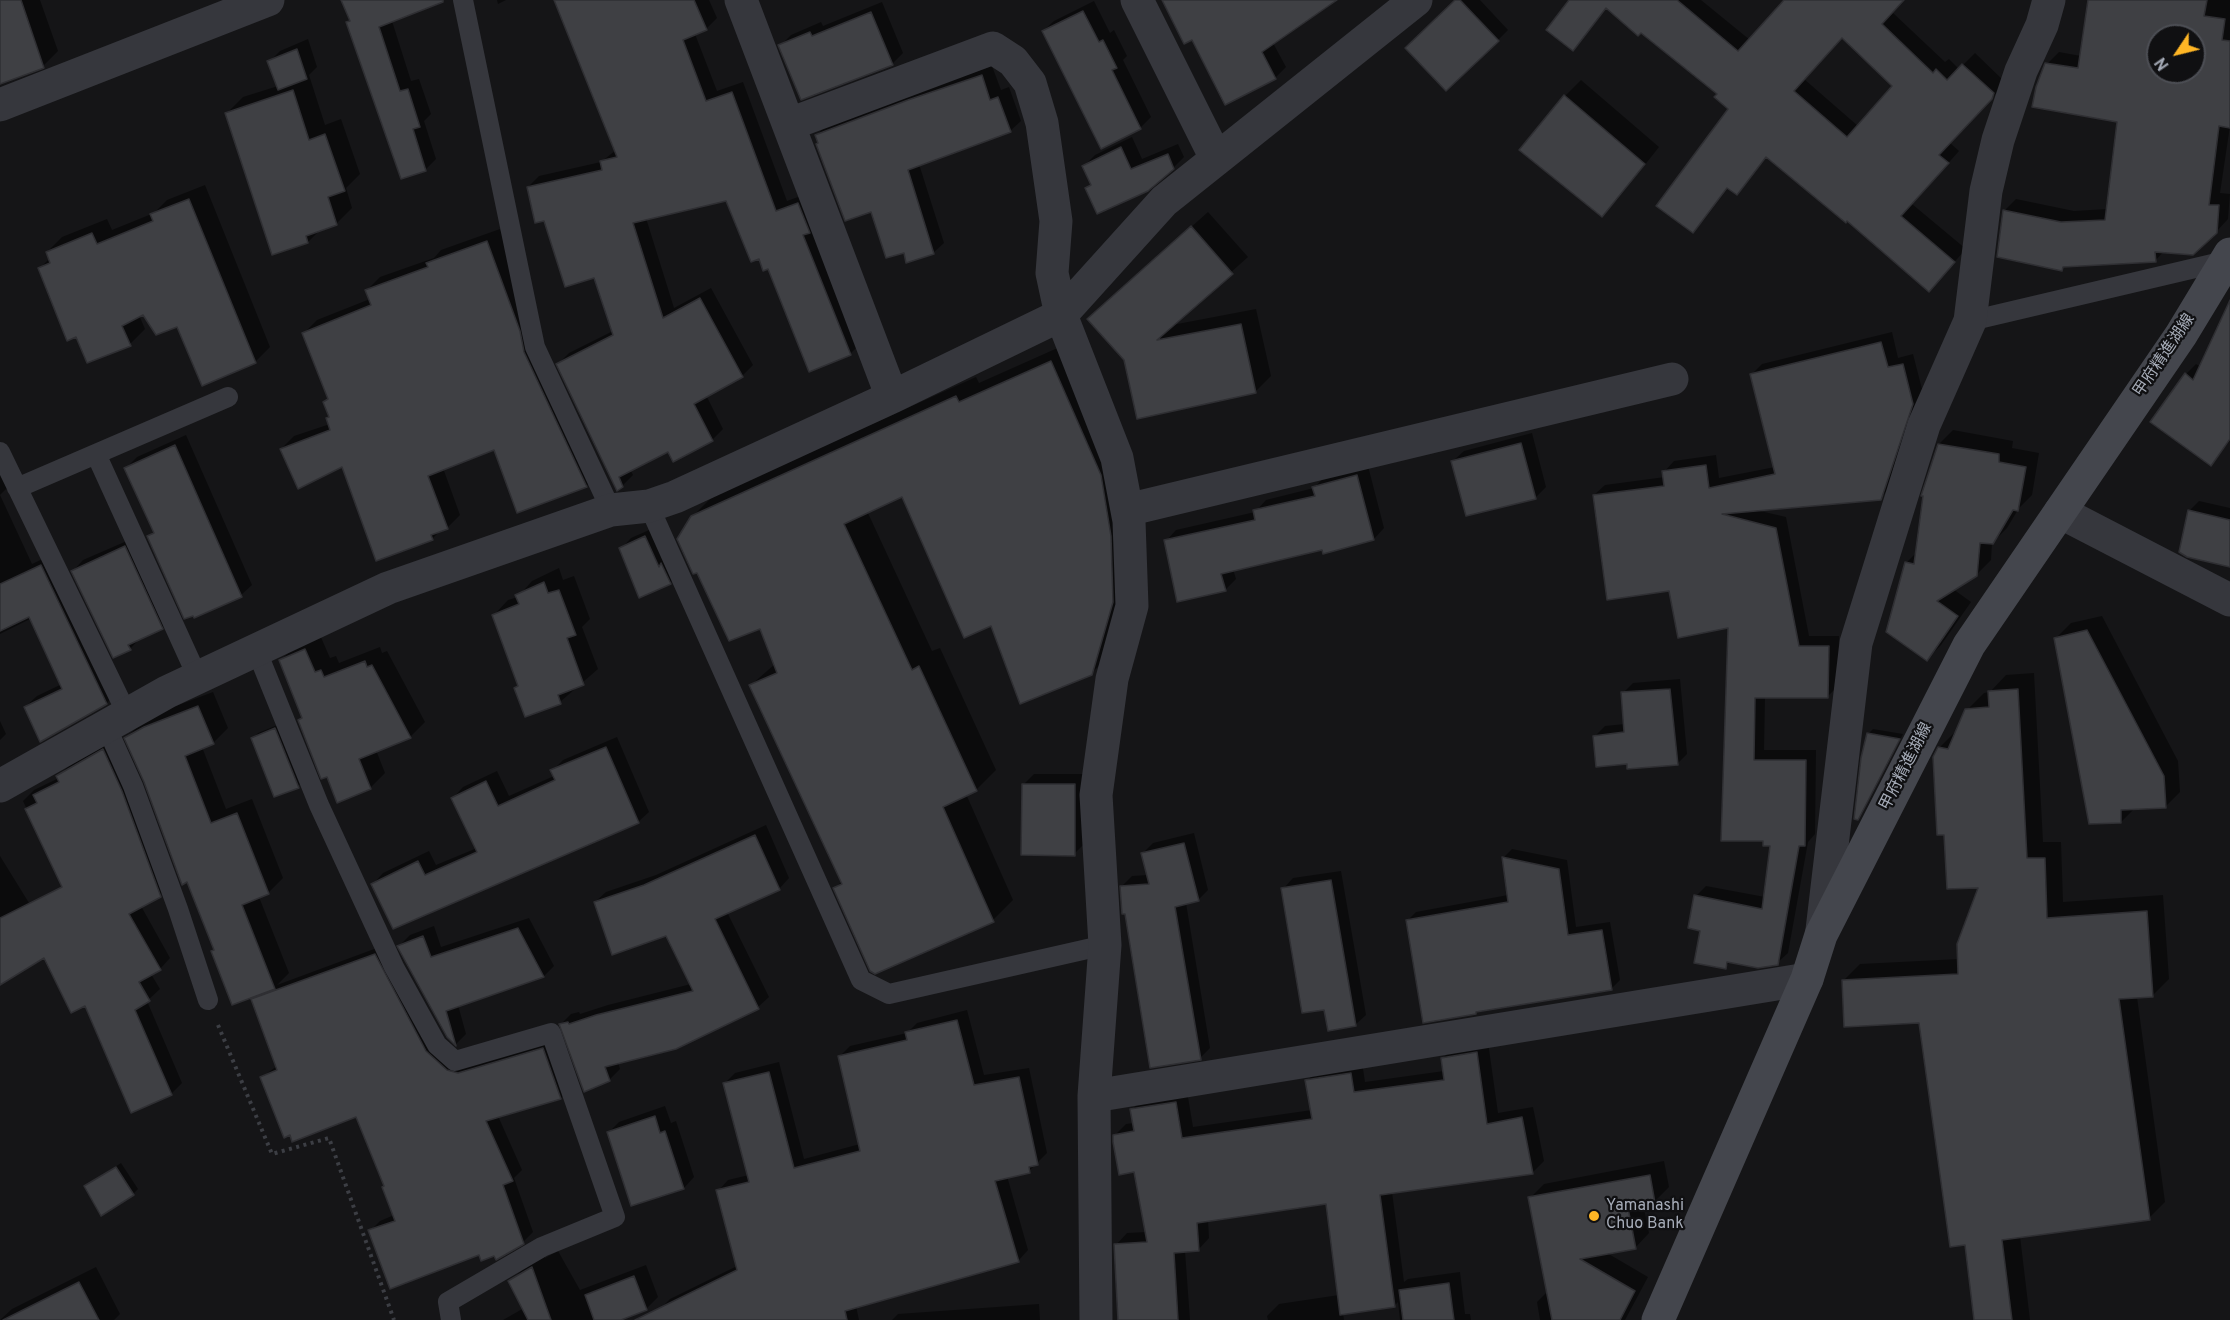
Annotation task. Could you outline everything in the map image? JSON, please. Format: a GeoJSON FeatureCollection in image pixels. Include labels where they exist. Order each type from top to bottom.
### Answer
{"type":"FeatureCollection","features":[{"type":"Feature","properties":{"kind":"main road","name":"甲府精進湖線"},"geometry":{"type":"LineString","coordinates":[[1658,1320],[1807,979],[1821,935],[1969,645],[2181,335],[2228,257]]}},
{"type":"Feature","properties":{"kind":"street"},"geometry":{"type":"LineString","coordinates":[[0,105],[268,0]]}},
{"type":"Feature","properties":{"kind":"street"},"geometry":{"type":"LineString","coordinates":[[741,0],[892,397]]}},
{"type":"Feature","properties":{"kind":"street"},"geometry":{"type":"LineString","coordinates":[[1137,0],[1216,158]]}},
{"type":"Feature","properties":{"kind":"street"},"geometry":{"type":"LineString","coordinates":[[0,786],[116,720],[198,678],[388,588],[611,510],[649,506],[675,497],[892,397],[1061,315],[1164,201],[1416,0]]}},
{"type":"Feature","properties":{"kind":"street"},"geometry":{"type":"LineString","coordinates":[[1821,935],[1856,644],[1924,425],[1970,321],[1986,191],[1998,140],[2021,71],[2042,25],[2049,0]]}},
{"type":"Feature","properties":{"kind":"street"},"geometry":{"type":"LineString","coordinates":[[790,124],[993,48],[1013,61],[1030,83],[1042,123],[1056,221],[1052,273],[1061,315],[1117,458],[1127,510],[1132,606],[1112,679],[1096,795],[1105,945],[1094,1096],[1096,1320]]}},
{"type":"Feature","properties":{"kind":"street"},"geometry":{"type":"LineString","coordinates":[[1127,510],[1672,379]]}},
{"type":"Feature","properties":{"kind":"street"},"geometry":{"type":"LineString","coordinates":[[2060,512],[2230,600]]}},
{"type":"Feature","properties":{"kind":"street"},"geometry":{"type":"LineString","coordinates":[[1094,1096],[1807,979]]}},
{"type":"Feature","properties":{"kind":"lane"},"geometry":{"type":"LineString","coordinates":[[463,0],[535,347],[611,510]]}},
{"type":"Feature","properties":{"kind":"lane"},"geometry":{"type":"LineString","coordinates":[[1970,321],[2228,257]]}},
{"type":"Feature","properties":{"kind":"lane"},"geometry":{"type":"LineString","coordinates":[[17,488],[228,397]]}},
{"type":"Feature","properties":{"kind":"lane"},"geometry":{"type":"LineString","coordinates":[[0,452],[116,720],[133,786],[208,1000]]}},
{"type":"Feature","properties":{"kind":"lane"},"geometry":{"type":"LineString","coordinates":[[96,454],[198,678]]}},
{"type":"Feature","properties":{"kind":"lane"},"geometry":{"type":"LineString","coordinates":[[649,506],[861,980],[889,994],[1105,945]]}},
{"type":"Feature","properties":{"kind":"lane"},"geometry":{"type":"LineString","coordinates":[[256,649],[319,805],[394,967],[436,1045],[455,1061],[551,1033],[615,1217],[542,1247],[448,1302],[451,1320]]}},
{"type":"Feature","properties":{"kind":"path"},"geometry":{"type":"LineString","coordinates":[[208,1000],[272,1154],[329,1138],[394,1320]]}},
{"type":"Feature","properties":{"kind":"building"},"geometry":{"type":"Polygon","coordinates":[[[0,0],[21,0],[44,68],[0,84],[0,0]]]}},
{"type":"Feature","properties":{"kind":"building"},"geometry":{"type":"Polygon","coordinates":[[[341,0],[443,0],[443,2],[379,27],[400,91],[408,89],[420,127],[413,129],[426,171],[401,179],[346,22],[350,21],[341,0]]]}},
{"type":"Feature","properties":{"kind":"building"},"geometry":{"type":"Polygon","coordinates":[[[554,0],[694,0],[707,30],[683,40],[706,101],[732,92],[776,211],[798,203],[810,233],[803,235],[851,355],[809,372],[768,269],[763,271],[759,259],[751,262],[726,201],[633,223],[663,318],[700,298],[743,377],[694,404],[713,441],[673,462],[668,452],[619,477],[623,487],[617,491],[556,364],[613,335],[594,278],[565,287],[544,221],[535,223],[527,187],[602,170],[600,161],[617,157],[554,0]]]}},
{"type":"Feature","properties":{"kind":"building"},"geometry":{"type":"Polygon","coordinates":[[[1162,0],[1337,0],[1262,52],[1276,79],[1225,105],[1192,40],[1184,44],[1162,0]]]}},
{"type":"Feature","properties":{"kind":"building"},"geometry":{"type":"Polygon","coordinates":[[[1455,0],[1460,0],[1499,41],[1446,91],[1405,48],[1455,0]]]}},
{"type":"Feature","properties":{"kind":"building"},"geometry":{"type":"Polygon","coordinates":[[[1569,0],[1677,0],[1738,51],[1784,0],[1904,0],[1882,24],[1933,73],[1936,69],[1947,80],[1962,64],[1994,93],[1992,99],[1939,155],[1949,163],[1901,216],[1955,262],[1929,292],[1847,221],[1846,223],[1766,157],[1737,195],[1727,188],[1693,233],[1656,206],[1728,109],[1714,97],[1717,94],[1641,33],[1638,36],[1606,8],[1573,51],[1546,30],[1569,0]],[[1842,38],[1794,91],[1847,137],[1892,86],[1842,38]]]}},
{"type":"Feature","properties":{"kind":"building"},"geometry":{"type":"Polygon","coordinates":[[[2088,0],[2207,0],[2204,16],[2225,19],[2222,40],[2230,41],[2230,128],[2219,126],[2209,205],[2219,205],[2217,233],[2193,255],[2155,252],[2156,262],[2063,267],[2062,271],[1997,257],[2003,210],[2061,222],[2105,220],[2117,122],[2032,107],[2036,87],[2045,63],[2078,68],[2088,0]]]}},
{"type":"Feature","properties":{"kind":"building"},"geometry":{"type":"Polygon","coordinates":[[[1083,11],[1099,42],[1103,40],[1117,68],[1112,70],[1141,129],[1101,149],[1042,31],[1083,11]]]}},
{"type":"Feature","properties":{"kind":"building"},"geometry":{"type":"Polygon","coordinates":[[[871,12],[893,65],[801,100],[778,45],[810,32],[812,36],[871,12]]]}},
{"type":"Feature","properties":{"kind":"building"},"geometry":{"type":"Polygon","coordinates":[[[297,49],[307,79],[278,90],[267,61],[297,49]]]}},
{"type":"Feature","properties":{"kind":"building"},"geometry":{"type":"Polygon","coordinates":[[[982,75],[990,100],[998,97],[1011,132],[908,170],[934,254],[906,263],[904,253],[886,258],[871,212],[845,221],[816,144],[818,143],[815,135],[982,75]]]}},
{"type":"Feature","properties":{"kind":"building"},"geometry":{"type":"Polygon","coordinates":[[[293,90],[309,140],[325,134],[345,191],[328,197],[337,225],[306,236],[308,243],[272,255],[225,113],[293,90]]]}},
{"type":"Feature","properties":{"kind":"building"},"geometry":{"type":"Polygon","coordinates":[[[1564,95],[1645,164],[1602,217],[1519,150],[1564,95]]]}},
{"type":"Feature","properties":{"kind":"building"},"geometry":{"type":"Polygon","coordinates":[[[1121,147],[1131,169],[1168,154],[1174,169],[1148,191],[1097,214],[1085,188],[1091,185],[1082,166],[1121,147]]]}},
{"type":"Feature","properties":{"kind":"building"},"geometry":{"type":"Polygon","coordinates":[[[189,199],[256,363],[202,386],[177,327],[156,335],[143,315],[122,326],[131,346],[87,363],[76,337],[67,341],[38,268],[50,263],[46,252],[92,233],[97,244],[153,221],[150,214],[189,199]]]}},
{"type":"Feature","properties":{"kind":"building"},"geometry":{"type":"Polygon","coordinates":[[[1191,226],[1233,274],[1157,340],[1241,324],[1256,393],[1137,419],[1124,360],[1087,319],[1191,226]]]}},
{"type":"Feature","properties":{"kind":"building"},"geometry":{"type":"Polygon","coordinates":[[[487,241],[520,331],[524,352],[587,487],[517,513],[494,450],[428,476],[448,529],[431,535],[433,540],[376,561],[342,467],[298,489],[280,449],[330,430],[326,418],[329,417],[323,402],[328,399],[302,333],[371,305],[365,290],[428,267],[426,263],[487,241]]]}},
{"type":"Feature","properties":{"kind":"building"},"geometry":{"type":"Polygon","coordinates":[[[2230,300],[2230,439],[2211,466],[2150,422],[2185,373],[2193,380],[2230,300]]]}},
{"type":"Feature","properties":{"kind":"building"},"geometry":{"type":"Polygon","coordinates":[[[1881,342],[1888,367],[1903,364],[1913,404],[1881,500],[1722,514],[1776,528],[1799,646],[1829,646],[1828,698],[1755,698],[1754,760],[1806,760],[1805,846],[1799,846],[1778,965],[1758,968],[1727,962],[1726,969],[1694,963],[1700,931],[1688,928],[1694,895],[1762,909],[1770,846],[1763,846],[1763,841],[1721,841],[1728,628],[1678,638],[1669,591],[1607,600],[1593,495],[1664,486],[1662,471],[1706,465],[1709,488],[1775,474],[1750,374],[1881,342]]]}},
{"type":"Feature","properties":{"kind":"building"},"geometry":{"type":"Polygon","coordinates":[[[1051,361],[1101,475],[1111,536],[1113,602],[1092,675],[1020,704],[991,626],[964,638],[902,497],[844,524],[912,670],[919,666],[977,791],[943,807],[994,922],[875,974],[870,971],[833,888],[842,884],[749,685],[777,673],[760,629],[729,641],[697,573],[693,574],[677,539],[691,516],[956,396],[959,402],[1051,361]]]}},
{"type":"Feature","properties":{"kind":"building"},"geometry":{"type":"Polygon","coordinates":[[[1521,443],[1536,499],[1466,516],[1451,461],[1521,443]]]}},
{"type":"Feature","properties":{"kind":"building"},"geometry":{"type":"Polygon","coordinates":[[[1938,444],[1999,454],[1999,462],[2026,467],[2018,511],[2013,510],[1993,544],[1980,543],[1977,576],[1937,601],[1958,616],[1927,661],[1886,632],[1905,562],[1914,564],[1923,496],[1921,496],[1938,444]]]}},
{"type":"Feature","properties":{"kind":"building"},"geometry":{"type":"Polygon","coordinates":[[[175,445],[242,597],[194,618],[193,616],[184,619],[147,536],[154,533],[124,468],[175,445]]]}},
{"type":"Feature","properties":{"kind":"building"},"geometry":{"type":"Polygon","coordinates":[[[1357,475],[1374,540],[1323,554],[1322,550],[1221,574],[1226,591],[1177,602],[1164,540],[1255,520],[1253,510],[1315,496],[1312,487],[1357,475]]]}},
{"type":"Feature","properties":{"kind":"building"},"geometry":{"type":"Polygon","coordinates":[[[2188,510],[2230,520],[2230,567],[2187,557],[2179,552],[2188,510]]]}},
{"type":"Feature","properties":{"kind":"building"},"geometry":{"type":"Polygon","coordinates":[[[645,536],[659,567],[661,563],[671,584],[639,598],[619,548],[645,536]]]}},
{"type":"Feature","properties":{"kind":"building"},"geometry":{"type":"Polygon","coordinates":[[[125,546],[163,629],[128,645],[131,650],[113,658],[71,571],[125,546]]]}},
{"type":"Feature","properties":{"kind":"building"},"geometry":{"type":"Polygon","coordinates":[[[41,565],[107,704],[40,742],[24,707],[62,689],[29,617],[0,631],[0,584],[41,565]]]}},
{"type":"Feature","properties":{"kind":"building"},"geometry":{"type":"Polygon","coordinates":[[[544,582],[548,593],[559,590],[576,635],[567,638],[584,685],[558,695],[561,704],[525,717],[514,688],[518,686],[492,615],[519,604],[515,595],[544,582]]]}},
{"type":"Feature","properties":{"kind":"building"},"geometry":{"type":"Polygon","coordinates":[[[2087,630],[2164,776],[2166,808],[2121,810],[2121,823],[2089,824],[2054,638],[2087,630]]]}},
{"type":"Feature","properties":{"kind":"building"},"geometry":{"type":"Polygon","coordinates":[[[305,649],[315,672],[321,670],[324,677],[365,661],[367,667],[372,665],[411,738],[359,759],[371,789],[337,803],[327,777],[321,779],[298,720],[302,718],[279,660],[305,649]]]}},
{"type":"Feature","properties":{"kind":"building"},"geometry":{"type":"Polygon","coordinates":[[[1670,689],[1678,765],[1627,769],[1627,764],[1596,767],[1593,736],[1624,732],[1621,692],[1670,689]]]}},
{"type":"Feature","properties":{"kind":"building"},"geometry":{"type":"Polygon","coordinates":[[[2018,689],[2027,858],[2045,858],[2047,918],[2147,911],[2153,997],[2119,999],[2150,1220],[2002,1240],[2012,1320],[1974,1320],[1965,1245],[1950,1247],[1919,1023],[1844,1027],[1842,980],[1958,974],[1957,944],[1978,888],[1947,889],[1944,835],[1937,835],[1933,757],[1938,747],[1948,749],[1965,709],[1989,707],[1988,691],[2018,689]]]}},
{"type":"Feature","properties":{"kind":"building"},"geometry":{"type":"Polygon","coordinates":[[[198,706],[214,744],[185,756],[211,823],[237,813],[269,894],[242,905],[275,989],[232,1005],[211,951],[214,950],[187,882],[182,885],[144,782],[124,738],[144,727],[198,706]]]}},
{"type":"Feature","properties":{"kind":"building"},"geometry":{"type":"Polygon","coordinates":[[[275,728],[299,788],[274,797],[251,738],[275,728]]]}},
{"type":"Feature","properties":{"kind":"building"},"geometry":{"type":"Polygon","coordinates":[[[1867,733],[1900,739],[1858,820],[1854,819],[1861,758],[1867,733]]]}},
{"type":"Feature","properties":{"kind":"building"},"geometry":{"type":"Polygon","coordinates":[[[606,747],[639,823],[393,929],[371,884],[418,861],[425,875],[477,852],[451,798],[486,781],[498,806],[555,780],[550,770],[606,747]]]}},
{"type":"Feature","properties":{"kind":"building"},"geometry":{"type":"Polygon","coordinates":[[[103,749],[122,791],[161,897],[129,914],[161,970],[139,982],[150,1001],[135,1010],[172,1095],[131,1113],[85,1006],[71,1013],[44,958],[0,985],[0,918],[62,887],[25,809],[37,803],[33,795],[59,782],[56,776],[103,749]]]}},
{"type":"Feature","properties":{"kind":"building"},"geometry":{"type":"Polygon","coordinates":[[[1022,784],[1075,784],[1075,856],[1021,855],[1022,784]]]}},
{"type":"Feature","properties":{"kind":"building"},"geometry":{"type":"Polygon","coordinates":[[[755,835],[780,890],[715,919],[759,1009],[676,1049],[605,1067],[610,1081],[584,1092],[559,1024],[568,1022],[569,1024],[693,991],[666,936],[612,955],[594,902],[644,885],[755,835]]]}},
{"type":"Feature","properties":{"kind":"building"},"geometry":{"type":"Polygon","coordinates":[[[1184,843],[1199,901],[1175,907],[1201,1060],[1150,1068],[1125,914],[1122,914],[1120,886],[1149,884],[1141,853],[1184,843]]]}},
{"type":"Feature","properties":{"kind":"building"},"geometry":{"type":"Polygon","coordinates":[[[1502,857],[1559,869],[1568,935],[1602,930],[1612,990],[1423,1023],[1406,920],[1508,902],[1502,857]]]}},
{"type":"Feature","properties":{"kind":"building"},"geometry":{"type":"Polygon","coordinates":[[[1331,880],[1356,1026],[1328,1031],[1324,1010],[1302,1013],[1281,888],[1331,880]]]}},
{"type":"Feature","properties":{"kind":"building"},"geometry":{"type":"Polygon","coordinates":[[[518,928],[544,977],[446,1011],[456,1046],[447,1037],[397,946],[423,936],[431,957],[518,928]]]}},
{"type":"Feature","properties":{"kind":"building"},"geometry":{"type":"Polygon","coordinates":[[[375,954],[426,1051],[447,1070],[458,1073],[543,1048],[561,1099],[486,1121],[513,1181],[503,1185],[524,1244],[496,1260],[494,1256],[481,1261],[479,1255],[390,1289],[368,1230],[395,1221],[382,1187],[384,1186],[356,1117],[292,1142],[290,1135],[284,1138],[260,1077],[277,1070],[251,999],[375,954]]]}},
{"type":"Feature","properties":{"kind":"building"},"geometry":{"type":"Polygon","coordinates":[[[957,1020],[974,1085],[1019,1077],[1038,1165],[1029,1167],[1030,1173],[995,1181],[1019,1262],[845,1311],[847,1320],[635,1320],[737,1270],[716,1190],[749,1182],[723,1083],[769,1072],[794,1168],[860,1151],[838,1056],[907,1040],[905,1032],[957,1020]]]}},
{"type":"Feature","properties":{"kind":"building"},"geometry":{"type":"Polygon","coordinates":[[[1477,1052],[1487,1124],[1522,1117],[1533,1174],[1380,1195],[1395,1307],[1340,1315],[1326,1204],[1197,1223],[1199,1251],[1174,1253],[1178,1320],[1118,1320],[1114,1244],[1147,1242],[1134,1172],[1119,1175],[1113,1142],[1113,1135],[1134,1131],[1130,1109],[1176,1102],[1182,1138],[1312,1119],[1305,1080],[1351,1073],[1354,1092],[1444,1080],[1441,1058],[1477,1052]]]}},
{"type":"Feature","properties":{"kind":"building"},"geometry":{"type":"Polygon","coordinates":[[[655,1116],[660,1133],[665,1131],[684,1189],[631,1206],[607,1132],[655,1116]]]}},
{"type":"Feature","properties":{"kind":"building"},"geometry":{"type":"Polygon","coordinates":[[[116,1167],[134,1195],[101,1216],[84,1186],[116,1167]]]}},
{"type":"Feature","properties":{"kind":"building"},"geometry":{"type":"Polygon","coordinates":[[[1650,1175],[1655,1203],[1628,1208],[1636,1249],[1580,1259],[1635,1291],[1620,1320],[1552,1320],[1528,1197],[1650,1175]]]}},
{"type":"Feature","properties":{"kind":"building"},"geometry":{"type":"Polygon","coordinates":[[[532,1267],[551,1320],[528,1320],[508,1281],[532,1267]]]}},
{"type":"Feature","properties":{"kind":"building"},"geometry":{"type":"Polygon","coordinates":[[[634,1276],[647,1310],[621,1320],[594,1320],[585,1295],[634,1276]]]}},
{"type":"Feature","properties":{"kind":"building"},"geometry":{"type":"Polygon","coordinates":[[[79,1282],[99,1320],[3,1320],[79,1282]]]}},
{"type":"Feature","properties":{"kind":"building"},"geometry":{"type":"Polygon","coordinates":[[[1449,1283],[1454,1320],[1403,1320],[1399,1290],[1449,1283]]]}},
{"type":"Feature","properties":{"kind":"place","name":"Yamanashi Chuo Bank"},"geometry":{"type":"Point","coordinates":[1594,1216]}}]}
